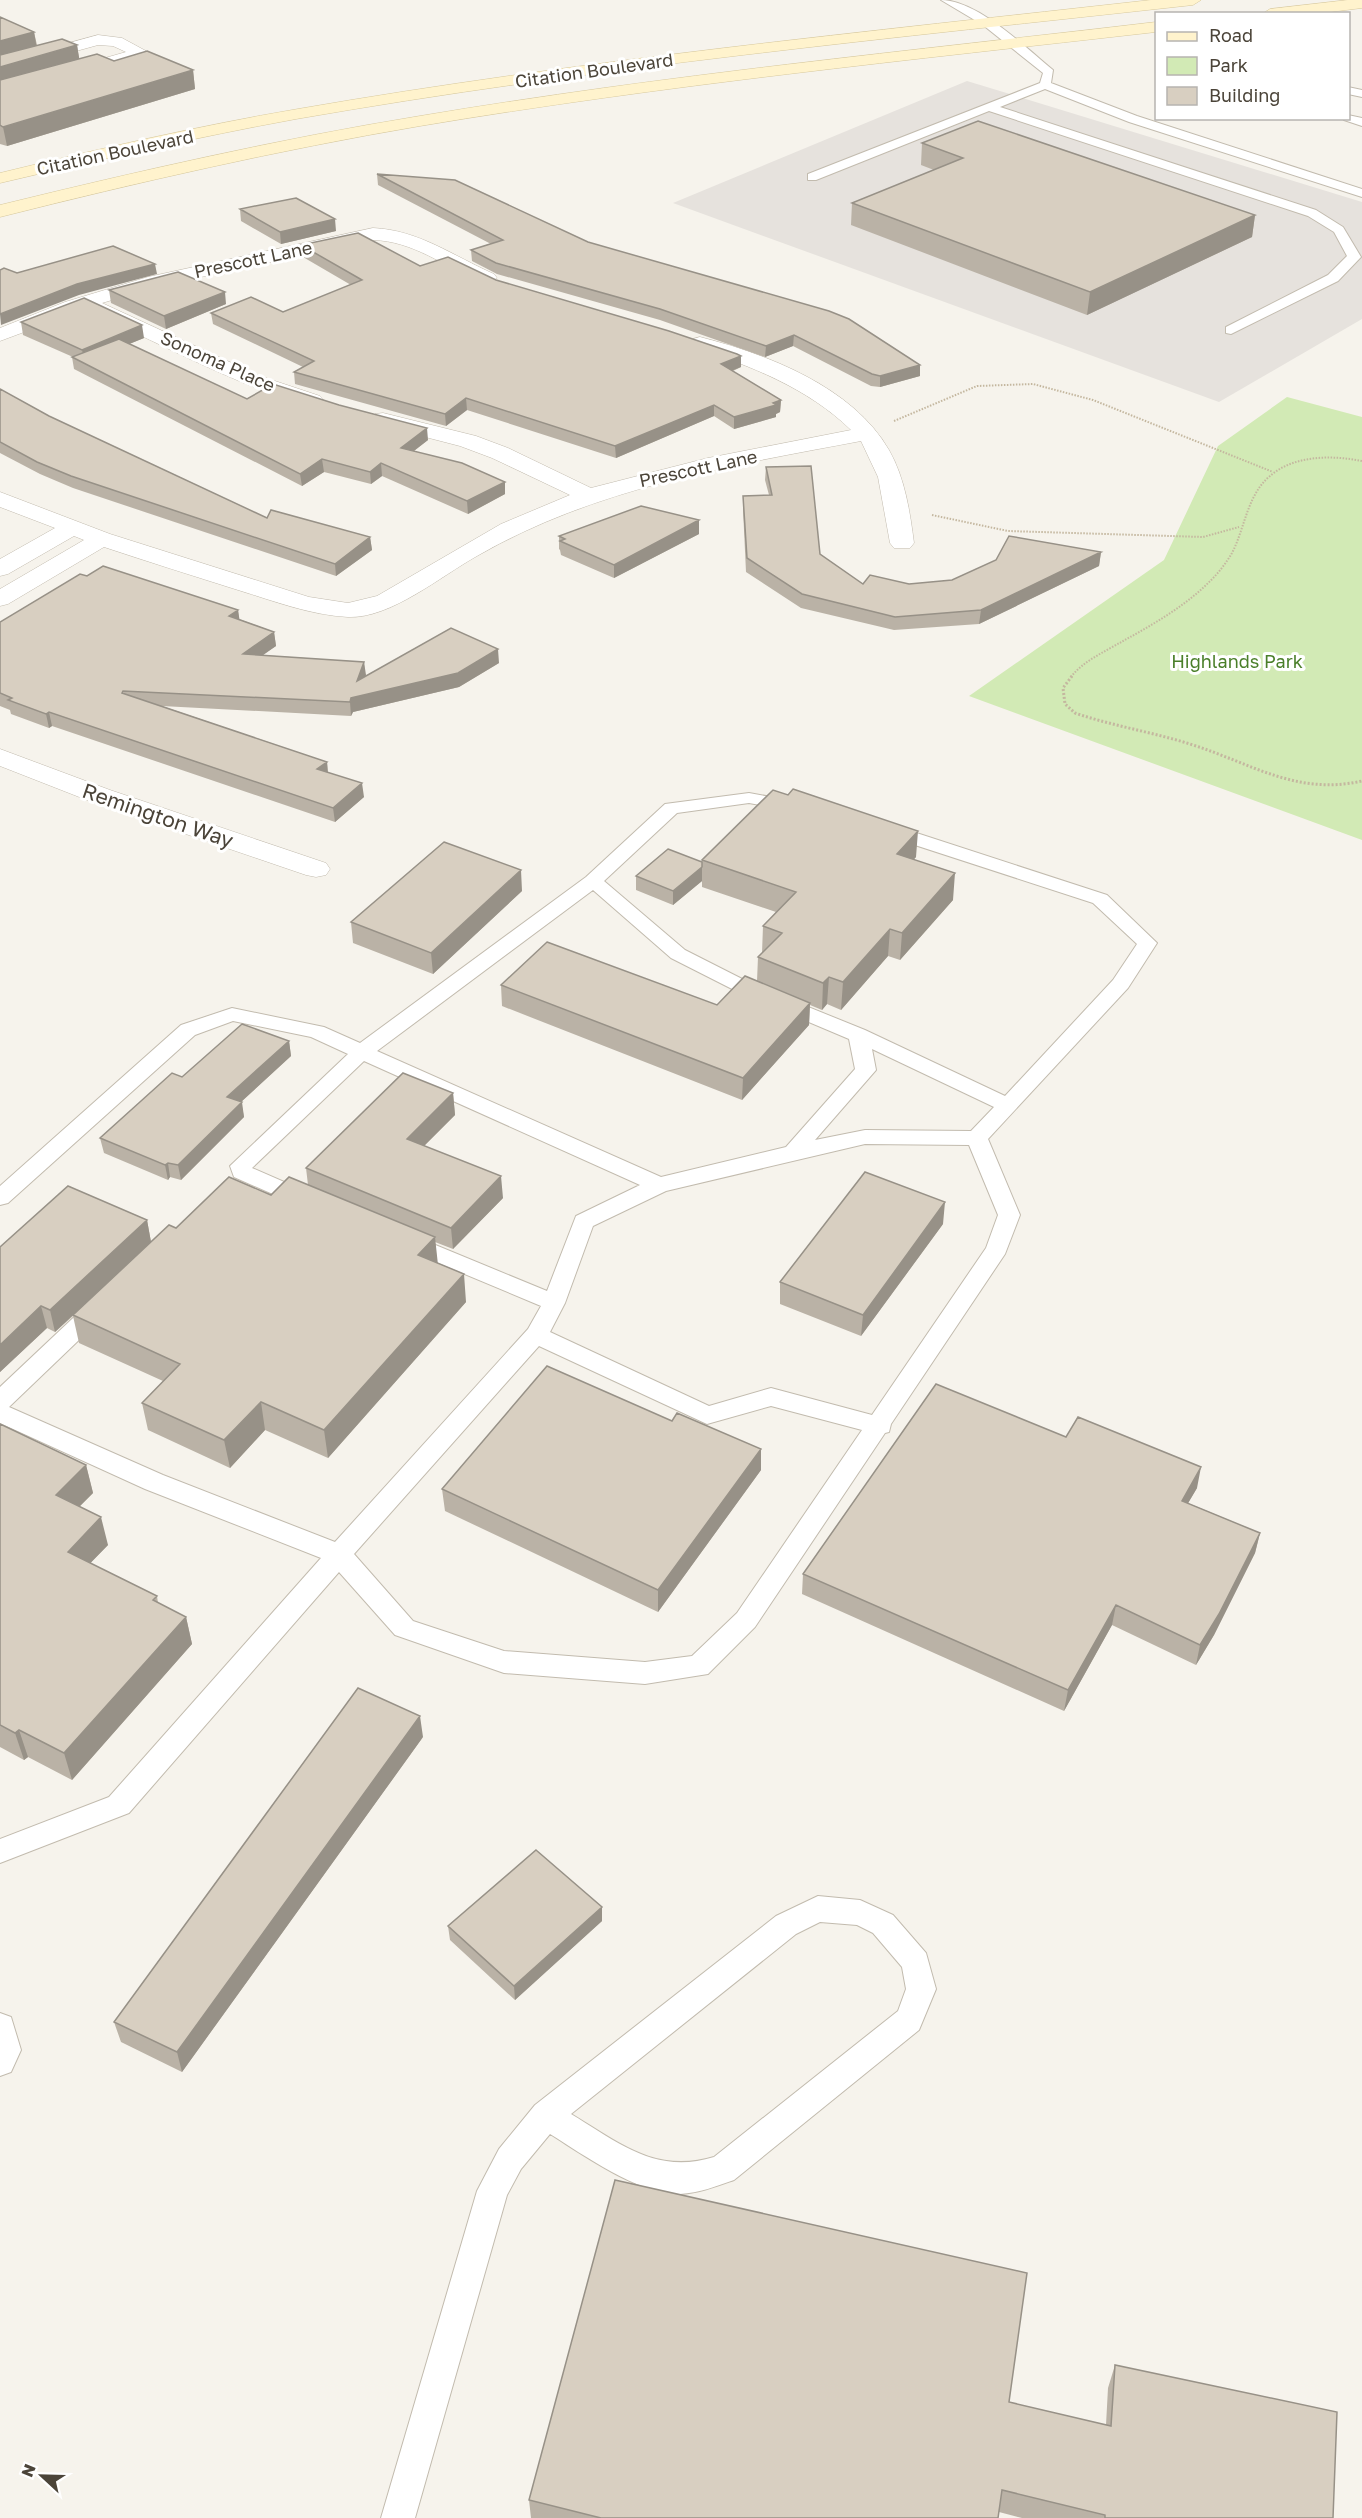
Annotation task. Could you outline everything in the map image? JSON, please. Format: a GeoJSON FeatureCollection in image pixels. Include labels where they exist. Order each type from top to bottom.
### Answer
{"type":"FeatureCollection","features":[{"type":"Feature","properties":{"kind":"main road","name":"Citation Boulevard"},"geometry":{"type":"LineString","coordinates":[[0,178],[206,132],[475,86],[591,69],[1193,0]]}},
{"type":"Feature","properties":{"kind":"main road"},"geometry":{"type":"LineString","coordinates":[[1287,12],[1362,3]]}},
{"type":"Feature","properties":{"kind":"main road","name":"Citation Boulevard"},"geometry":{"type":"LineString","coordinates":[[0,211],[222,158],[420,121],[638,88],[1155,27]]}},
{"type":"Feature","properties":{"kind":"street"},"geometry":{"type":"LineString","coordinates":[[0,67],[98,40],[116,41],[138,51],[133,55],[0,93]]}},
{"type":"Feature","properties":{"kind":"street","name":"Prescott Lane"},"geometry":{"type":"LineString","coordinates":[[0,335],[87,301],[184,274],[381,233],[410,238],[480,276],[510,287]]}},
{"type":"Feature","properties":{"kind":"street","name":"Sonoma Place"},"geometry":{"type":"LineString","coordinates":[[87,301],[253,380],[338,407]]}},
{"type":"Feature","properties":{"kind":"street"},"geometry":{"type":"LineString","coordinates":[[681,338],[733,354],[784,376],[841,410],[874,444],[885,467],[898,513],[902,543]]}},
{"type":"Feature","properties":{"kind":"street"},"geometry":{"type":"LineString","coordinates":[[360,413],[479,445],[588,496]]}},
{"type":"Feature","properties":{"kind":"street","name":"Prescott Lane"},"geometry":{"type":"LineString","coordinates":[[0,499],[72,528],[306,604],[348,610],[363,609],[385,601],[518,525],[588,496],[679,470],[866,434]]}},
{"type":"Feature","properties":{"kind":"street"},"geometry":{"type":"LineString","coordinates":[[0,569],[72,528]]}},
{"type":"Feature","properties":{"kind":"street"},"geometry":{"type":"LineString","coordinates":[[0,599],[102,538]]}},
{"type":"Feature","properties":{"kind":"street","name":"Remington Way"},"geometry":{"type":"LineString","coordinates":[[0,757],[101,796],[316,869]]}},
{"type":"Feature","properties":{"kind":"lane"},"geometry":{"type":"LineString","coordinates":[[946,0],[987,23],[1049,72],[1045,85]]}},
{"type":"Feature","properties":{"kind":"lane"},"geometry":{"type":"LineString","coordinates":[[812,177],[1045,85],[1082,97],[1133,119],[1362,193]]}},
{"type":"Feature","properties":{"kind":"lane"},"geometry":{"type":"LineString","coordinates":[[988,107],[1312,213],[1332,223],[1346,235],[1354,257],[1334,278],[1231,330]]}},
{"type":"Feature","properties":{"kind":"lane"},"geometry":{"type":"LineString","coordinates":[[959,119],[980,126]]}},
{"type":"Feature","properties":{"kind":"lane"},"geometry":{"type":"LineString","coordinates":[[1198,189],[1215,182]]}},
{"type":"Feature","properties":{"kind":"lane"},"geometry":{"type":"LineString","coordinates":[[242,1172],[241,1166],[362,1052],[592,881],[671,808],[749,798],[806,809]]}},
{"type":"Feature","properties":{"kind":"lane"},"geometry":{"type":"LineString","coordinates":[[2,1849],[119,1805],[339,1554],[536,1335],[554,1303],[584,1221],[659,1185],[793,1152],[866,1137],[977,1138],[1121,984],[1147,943],[1100,898],[875,826]]}},
{"type":"Feature","properties":{"kind":"lane"},"geometry":{"type":"LineString","coordinates":[[592,881],[678,954],[747,989],[858,1035],[1007,1105]]}},
{"type":"Feature","properties":{"kind":"lane"},"geometry":{"type":"LineString","coordinates":[[0,1198],[188,1030],[232,1014],[316,1032],[659,1185]]}},
{"type":"Feature","properties":{"kind":"lane"},"geometry":{"type":"LineString","coordinates":[[793,1152],[866,1070],[858,1035]]}},
{"type":"Feature","properties":{"kind":"lane"},"geometry":{"type":"LineString","coordinates":[[0,1413],[154,1482],[339,1554],[404,1628],[504,1662],[645,1672],[699,1666],[746,1620],[998,1250],[1009,1215],[977,1138]]}},
{"type":"Feature","properties":{"kind":"lane"},"geometry":{"type":"LineString","coordinates":[[225,1189],[242,1172]]}},
{"type":"Feature","properties":{"kind":"lane"},"geometry":{"type":"LineString","coordinates":[[242,1172],[327,1209]]}},
{"type":"Feature","properties":{"kind":"lane"},"geometry":{"type":"LineString","coordinates":[[392,1235],[554,1303]]}},
{"type":"Feature","properties":{"kind":"lane"},"geometry":{"type":"LineString","coordinates":[[0,1401],[112,1295]]}},
{"type":"Feature","properties":{"kind":"lane"},"geometry":{"type":"LineString","coordinates":[[536,1335],[707,1415],[771,1397],[880,1426]]}},
{"type":"Feature","properties":{"kind":"lane"},"geometry":{"type":"LineString","coordinates":[[398,2518],[493,2191],[510,2159],[546,2115],[786,1925],[818,1909],[860,1913],[883,1924],[916,1962],[921,1989],[909,2020],[723,2169],[694,2178],[672,2179],[638,2167],[546,2115]]}},
{"type":"Feature","properties":{"kind":"lane"},"geometry":{"type":"LineString","coordinates":[[0,2027],[6,2050],[0,2062]]}},
{"type":"Feature","properties":{"kind":"path"},"geometry":{"type":"LineString","coordinates":[[866,434],[923,407],[977,386],[1032,384],[1093,400],[1273,472]]}},
{"type":"Feature","properties":{"kind":"path"},"geometry":{"type":"LineString","coordinates":[[1362,461],[1328,457],[1309,459],[1286,465],[1273,472],[1250,502],[1231,553],[1206,585],[1091,660],[1074,673],[1063,688],[1065,704],[1075,713],[1092,720],[1191,745],[1283,780],[1318,787],[1349,786],[1362,782]]}},
{"type":"Feature","properties":{"kind":"path"},"geometry":{"type":"LineString","coordinates":[[898,513],[939,515],[1008,531],[1203,537],[1240,527]]}},
{"type":"Feature","properties":{"kind":"shaded area"},"geometry":{"type":"Polygon","coordinates":[[[967,81],[1362,202],[1362,319],[1219,402],[673,203],[967,81]]]}},
{"type":"Feature","properties":{"kind":"green space","name":"Highlands Park"},"geometry":{"type":"Polygon","coordinates":[[[1287,397],[1362,417],[1362,840],[969,696],[1164,560],[1218,446],[1287,397]]]}},
{"type":"Feature","properties":{"kind":"building"},"geometry":{"type":"Polygon","coordinates":[[[0,17],[34,32],[0,41],[0,17]]]}},
{"type":"Feature","properties":{"kind":"building"},"geometry":{"type":"Polygon","coordinates":[[[62,39],[77,45],[0,67],[0,55],[62,39]]]}},
{"type":"Feature","properties":{"kind":"building"},"geometry":{"type":"Polygon","coordinates":[[[147,51],[193,70],[3,127],[0,125],[0,80],[97,54],[114,61],[147,51]]]}},
{"type":"Feature","properties":{"kind":"building"},"geometry":{"type":"Polygon","coordinates":[[[978,121],[1255,215],[1090,292],[852,203],[963,158],[922,143],[978,121]]]}},
{"type":"Feature","properties":{"kind":"building"},"geometry":{"type":"Polygon","coordinates":[[[377,174],[455,180],[588,242],[829,311],[849,319],[920,365],[880,376],[794,335],[766,346],[660,309],[496,263],[471,250],[503,240],[377,174]]]}},
{"type":"Feature","properties":{"kind":"building"},"geometry":{"type":"Polygon","coordinates":[[[296,198],[335,219],[280,232],[240,209],[296,198]]]}},
{"type":"Feature","properties":{"kind":"building"},"geometry":{"type":"Polygon","coordinates":[[[358,233],[420,266],[448,257],[496,280],[669,331],[737,354],[741,356],[721,364],[781,400],[773,403],[776,405],[734,417],[714,405],[615,446],[466,398],[445,414],[294,372],[314,361],[211,313],[251,297],[283,312],[362,280],[301,245],[358,233]]]}},
{"type":"Feature","properties":{"kind":"building"},"geometry":{"type":"Polygon","coordinates":[[[113,246],[155,264],[77,284],[0,314],[0,270],[4,268],[17,273],[113,246]]]}},
{"type":"Feature","properties":{"kind":"building"},"geometry":{"type":"Polygon","coordinates":[[[178,272],[225,292],[164,316],[109,290],[178,272]]]}},
{"type":"Feature","properties":{"kind":"building"},"geometry":{"type":"Polygon","coordinates":[[[84,298],[142,325],[82,350],[21,322],[84,298]]]}},
{"type":"Feature","properties":{"kind":"building"},"geometry":{"type":"Polygon","coordinates":[[[119,339],[247,399],[273,384],[339,405],[427,428],[401,448],[462,463],[505,482],[467,501],[381,463],[370,472],[322,459],[300,474],[72,357],[119,339]]]}},
{"type":"Feature","properties":{"kind":"building"},"geometry":{"type":"Polygon","coordinates":[[[0,389],[49,416],[267,518],[271,510],[370,537],[335,564],[71,476],[37,462],[0,442],[0,389]]]}},
{"type":"Feature","properties":{"kind":"building"},"geometry":{"type":"Polygon","coordinates":[[[811,466],[820,554],[863,584],[870,575],[909,584],[952,580],[996,560],[1009,536],[1101,552],[981,610],[895,617],[802,594],[747,558],[743,496],[772,495],[766,467],[811,466]]]}},
{"type":"Feature","properties":{"kind":"building"},"geometry":{"type":"Polygon","coordinates":[[[641,506],[699,520],[614,565],[560,541],[565,539],[559,536],[641,506]]]}},
{"type":"Feature","properties":{"kind":"building"},"geometry":{"type":"Polygon","coordinates":[[[103,566],[238,610],[229,616],[274,632],[243,654],[364,662],[357,681],[451,628],[498,649],[458,673],[351,698],[350,702],[123,691],[122,693],[327,762],[317,769],[362,783],[333,808],[49,712],[46,714],[8,700],[12,698],[0,693],[0,622],[80,574],[87,576],[103,566]]]}},
{"type":"Feature","properties":{"kind":"building"},"geometry":{"type":"Polygon","coordinates":[[[793,789],[918,831],[897,854],[955,873],[902,933],[890,929],[843,982],[829,977],[823,983],[758,957],[782,933],[763,926],[796,892],[702,860],[773,790],[788,795],[793,789]]]}},
{"type":"Feature","properties":{"kind":"building"},"geometry":{"type":"Polygon","coordinates":[[[444,842],[521,870],[431,953],[351,922],[444,842]]]}},
{"type":"Feature","properties":{"kind":"building"},"geometry":{"type":"Polygon","coordinates":[[[668,849],[702,862],[702,867],[673,891],[636,876],[668,849]]]}},
{"type":"Feature","properties":{"kind":"building"},"geometry":{"type":"Polygon","coordinates":[[[547,942],[717,1005],[745,976],[810,1003],[743,1078],[501,985],[547,942]]]}},
{"type":"Feature","properties":{"kind":"building"},"geometry":{"type":"Polygon","coordinates":[[[242,1024],[289,1041],[227,1097],[242,1102],[178,1165],[168,1163],[165,1165],[100,1138],[172,1073],[182,1077],[242,1024]]]}},
{"type":"Feature","properties":{"kind":"building"},"geometry":{"type":"Polygon","coordinates":[[[403,1073],[453,1093],[407,1139],[501,1176],[451,1228],[306,1168],[403,1073]]]}},
{"type":"Feature","properties":{"kind":"building"},"geometry":{"type":"Polygon","coordinates":[[[865,1172],[945,1202],[863,1315],[780,1282],[865,1172]]]}},
{"type":"Feature","properties":{"kind":"building"},"geometry":{"type":"Polygon","coordinates":[[[229,1177],[271,1195],[289,1177],[435,1237],[418,1255],[464,1274],[324,1430],[261,1402],[224,1440],[142,1403],[180,1364],[73,1315],[169,1225],[176,1228],[229,1177]]]}},
{"type":"Feature","properties":{"kind":"building"},"geometry":{"type":"Polygon","coordinates":[[[68,1186],[147,1220],[50,1310],[41,1306],[0,1345],[0,1247],[68,1186]]]}},
{"type":"Feature","properties":{"kind":"building"},"geometry":{"type":"Polygon","coordinates":[[[547,1366],[672,1421],[677,1413],[761,1449],[658,1590],[442,1489],[547,1366]]]}},
{"type":"Feature","properties":{"kind":"building"},"geometry":{"type":"Polygon","coordinates":[[[936,1384],[1066,1437],[1078,1417],[1201,1467],[1182,1501],[1260,1533],[1219,1614],[1200,1645],[1116,1605],[1068,1690],[803,1574],[936,1384]]]}},
{"type":"Feature","properties":{"kind":"building"},"geometry":{"type":"Polygon","coordinates":[[[0,1424],[86,1465],[56,1495],[101,1517],[68,1552],[157,1596],[153,1600],[186,1617],[64,1753],[19,1730],[15,1733],[0,1725],[0,1424]]]}},
{"type":"Feature","properties":{"kind":"building"},"geometry":{"type":"Polygon","coordinates":[[[358,1688],[420,1716],[177,2052],[114,2022],[358,1688]]]}},
{"type":"Feature","properties":{"kind":"building"},"geometry":{"type":"Polygon","coordinates":[[[536,1850],[602,1907],[514,1986],[448,1926],[536,1850]]]}},
{"type":"Feature","properties":{"kind":"building"},"geometry":{"type":"Polygon","coordinates":[[[615,2180],[1027,2273],[1009,2402],[1111,2426],[1115,2365],[1337,2412],[1333,2518],[1105,2518],[1105,2515],[1002,2490],[998,2518],[601,2518],[529,2500],[615,2180]]]}}]}
